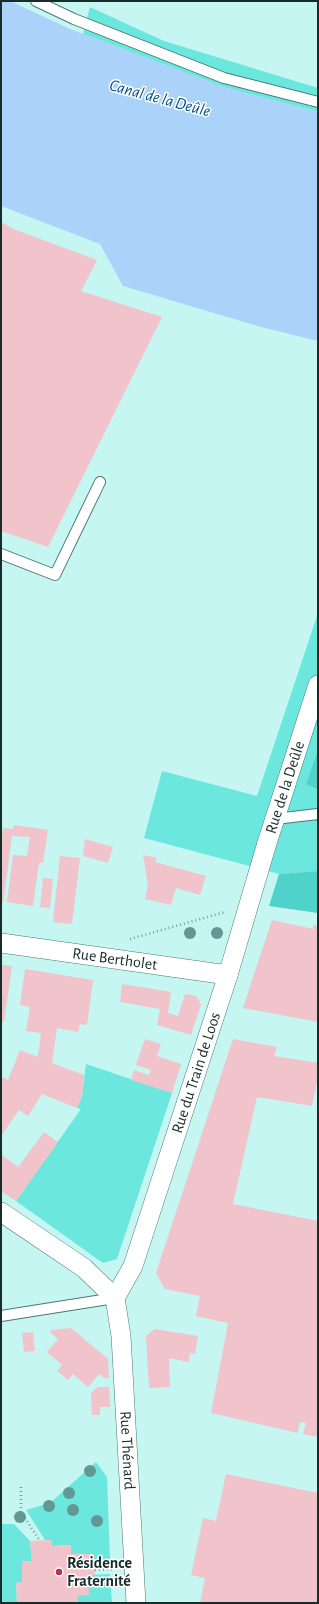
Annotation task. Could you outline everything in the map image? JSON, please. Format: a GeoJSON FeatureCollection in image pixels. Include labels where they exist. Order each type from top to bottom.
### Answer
{"type":"FeatureCollection","features":[{"type":"Feature","properties":{"kind":"street","name":"Rue de la Deûle"},"geometry":{"type":"LineString","coordinates":[[267,844],[318,685]]}},
{"type":"Feature","properties":{"kind":"street","name":"Rue du Train de Loos"},"geometry":{"type":"LineString","coordinates":[[115,1298],[133,1266],[228,975],[267,844]]}},
{"type":"Feature","properties":{"kind":"street","name":"Rue Bertholet"},"geometry":{"type":"LineString","coordinates":[[1,943],[228,975]]}},
{"type":"Feature","properties":{"kind":"street"},"geometry":{"type":"LineString","coordinates":[[1,1212],[84,1268],[115,1298]]}},
{"type":"Feature","properties":{"kind":"street","name":"Rue Thénard"},"geometry":{"type":"LineString","coordinates":[[115,1298],[121,1336],[136,1603]]}},
{"type":"Feature","properties":{"kind":"lane"},"geometry":{"type":"LineString","coordinates":[[36,1],[74,19],[224,78],[318,102]]}},
{"type":"Feature","properties":{"kind":"lane"},"geometry":{"type":"LineString","coordinates":[[1,554],[55,575],[100,482]]}},
{"type":"Feature","properties":{"kind":"lane"},"geometry":{"type":"LineString","coordinates":[[274,819],[318,814]]}},
{"type":"Feature","properties":{"kind":"lane"},"geometry":{"type":"LineString","coordinates":[[1,1316],[115,1298]]}},
{"type":"Feature","properties":{"kind":"path"},"geometry":{"type":"LineString","coordinates":[[124,941],[249,906]]}},
{"type":"Feature","properties":{"kind":"path"},"geometry":{"type":"LineString","coordinates":[[21,1487],[21,1512],[40,1541]]}},
{"type":"Feature","properties":{"kind":"shaded area"},"geometry":{"type":"Polygon","coordinates":[[[90,7],[164,41],[318,88],[318,112],[226,88],[83,34],[90,7]]]}},
{"type":"Feature","properties":{"kind":"shaded area"},"geometry":{"type":"Polygon","coordinates":[[[318,613],[318,749],[306,784],[318,790],[318,871],[279,874],[144,838],[162,771],[257,796],[318,613]]]}},
{"type":"Feature","properties":{"kind":"shaded area"},"geometry":{"type":"Polygon","coordinates":[[[318,749],[318,790],[306,784],[318,749]]]}},
{"type":"Feature","properties":{"kind":"shaded area"},"geometry":{"type":"Polygon","coordinates":[[[318,871],[318,913],[269,906],[279,874],[318,871]]]}},
{"type":"Feature","properties":{"kind":"shaded area"},"geometry":{"type":"Polygon","coordinates":[[[86,1064],[172,1093],[117,1259],[103,1263],[16,1201],[81,1109],[77,1108],[82,1096],[86,1064]]]}},
{"type":"Feature","properties":{"kind":"shaded area"},"geometry":{"type":"Polygon","coordinates":[[[96,1462],[107,1477],[110,1561],[94,1563],[94,1554],[71,1554],[70,1545],[52,1546],[51,1540],[45,1540],[26,1510],[50,1503],[96,1462]]]}},
{"type":"Feature","properties":{"kind":"shaded area"},"geometry":{"type":"Polygon","coordinates":[[[1,1524],[14,1524],[30,1541],[32,1561],[22,1562],[22,1582],[16,1583],[17,1603],[1,1603],[1,1524]]]}},
{"type":"Feature","properties":{"kind":"shaded area"},"geometry":{"type":"Polygon","coordinates":[[[110,1574],[112,1603],[78,1603],[78,1596],[88,1575],[110,1574]]]}},
{"type":"Feature","properties":{"kind":"water","name":"Canal de la Deûle"},"geometry":{"type":"Polygon","coordinates":[[[1,1],[10,1],[70,29],[226,88],[318,112],[318,341],[261,327],[123,286],[100,244],[1,206],[1,1]]]}},
{"type":"Feature","properties":{"kind":"building"},"geometry":{"type":"Polygon","coordinates":[[[1,222],[16,230],[97,260],[81,291],[162,317],[48,547],[1,531],[1,222]]]}},
{"type":"Feature","properties":{"kind":"building"},"geometry":{"type":"Polygon","coordinates":[[[14,825],[48,830],[43,863],[39,863],[33,906],[7,902],[13,855],[27,856],[30,837],[12,836],[3,903],[1,903],[1,840],[3,828],[13,829],[14,825]]]}},
{"type":"Feature","properties":{"kind":"building"},"geometry":{"type":"Polygon","coordinates":[[[85,839],[113,847],[108,863],[83,856],[85,839]]]}},
{"type":"Feature","properties":{"kind":"building"},"geometry":{"type":"Polygon","coordinates":[[[143,855],[157,858],[155,862],[206,876],[200,895],[176,888],[171,905],[145,899],[148,886],[143,855]]]}},
{"type":"Feature","properties":{"kind":"building"},"geometry":{"type":"Polygon","coordinates":[[[60,856],[80,858],[72,924],[53,922],[60,856]]]}},
{"type":"Feature","properties":{"kind":"building"},"geometry":{"type":"Polygon","coordinates":[[[43,878],[53,879],[50,908],[40,907],[43,878]]]}},
{"type":"Feature","properties":{"kind":"building"},"geometry":{"type":"Polygon","coordinates":[[[272,920],[313,929],[313,925],[318,926],[318,1022],[243,1008],[272,920]]]}},
{"type":"Feature","properties":{"kind":"building"},"geometry":{"type":"Polygon","coordinates":[[[1,965],[12,966],[4,1022],[1,1022],[1,965]]]}},
{"type":"Feature","properties":{"kind":"building"},"geometry":{"type":"Polygon","coordinates":[[[25,969],[93,980],[87,1025],[80,1024],[78,1032],[57,1028],[52,1063],[84,1075],[82,1097],[77,1108],[42,1094],[28,1116],[19,1110],[1,1136],[1,1077],[8,1080],[20,1050],[38,1057],[41,1033],[26,1031],[30,1007],[20,1005],[25,969]]]}},
{"type":"Feature","properties":{"kind":"building"},"geometry":{"type":"Polygon","coordinates":[[[122,984],[171,992],[168,1013],[178,1016],[185,994],[196,996],[201,1004],[191,1035],[157,1025],[160,1009],[120,1002],[122,984]]]}},
{"type":"Feature","properties":{"kind":"building"},"geometry":{"type":"Polygon","coordinates":[[[145,1039],[161,1044],[157,1056],[181,1064],[172,1093],[131,1080],[134,1070],[149,1075],[151,1070],[136,1065],[145,1039]]]}},
{"type":"Feature","properties":{"kind":"building"},"geometry":{"type":"Polygon","coordinates":[[[233,1039],[277,1047],[274,1056],[318,1063],[318,1078],[312,1106],[257,1097],[233,1204],[318,1221],[318,1437],[303,1434],[306,1423],[300,1422],[298,1433],[211,1413],[228,1323],[196,1316],[200,1296],[165,1289],[156,1273],[233,1039]]]}},
{"type":"Feature","properties":{"kind":"building"},"geometry":{"type":"Polygon","coordinates":[[[44,1132],[58,1142],[16,1201],[1,1191],[1,1157],[2,1155],[18,1167],[44,1132]]]}},
{"type":"Feature","properties":{"kind":"building"},"geometry":{"type":"Polygon","coordinates":[[[71,1328],[108,1359],[109,1378],[104,1378],[99,1374],[88,1387],[73,1374],[68,1380],[57,1371],[62,1365],[47,1352],[58,1339],[51,1333],[51,1330],[71,1328]]]}},
{"type":"Feature","properties":{"kind":"building"},"geometry":{"type":"Polygon","coordinates":[[[155,1329],[198,1336],[195,1354],[190,1353],[189,1362],[169,1358],[170,1387],[149,1388],[146,1336],[155,1329]]]}},
{"type":"Feature","properties":{"kind":"building"},"geometry":{"type":"Polygon","coordinates":[[[33,1332],[35,1351],[24,1352],[22,1333],[33,1332]]]}},
{"type":"Feature","properties":{"kind":"building"},"geometry":{"type":"Polygon","coordinates":[[[98,1387],[109,1387],[110,1407],[100,1407],[100,1415],[92,1415],[91,1393],[98,1387]]]}},
{"type":"Feature","properties":{"kind":"building"},"geometry":{"type":"Polygon","coordinates":[[[226,1474],[318,1493],[318,1603],[200,1603],[205,1578],[191,1575],[203,1518],[216,1521],[226,1474]]]}},
{"type":"Feature","properties":{"kind":"building","name":"Résidence Fraternité"},"geometry":{"type":"Polygon","coordinates":[[[51,1540],[52,1546],[71,1545],[71,1554],[94,1554],[95,1575],[88,1575],[89,1595],[78,1596],[78,1603],[17,1603],[16,1583],[22,1582],[22,1561],[32,1561],[30,1541],[51,1540]]]}},
{"type":"Feature","properties":{"kind":"place","name":"Résidence Fraternité"},"geometry":{"type":"Point","coordinates":[59,1572]}}]}
